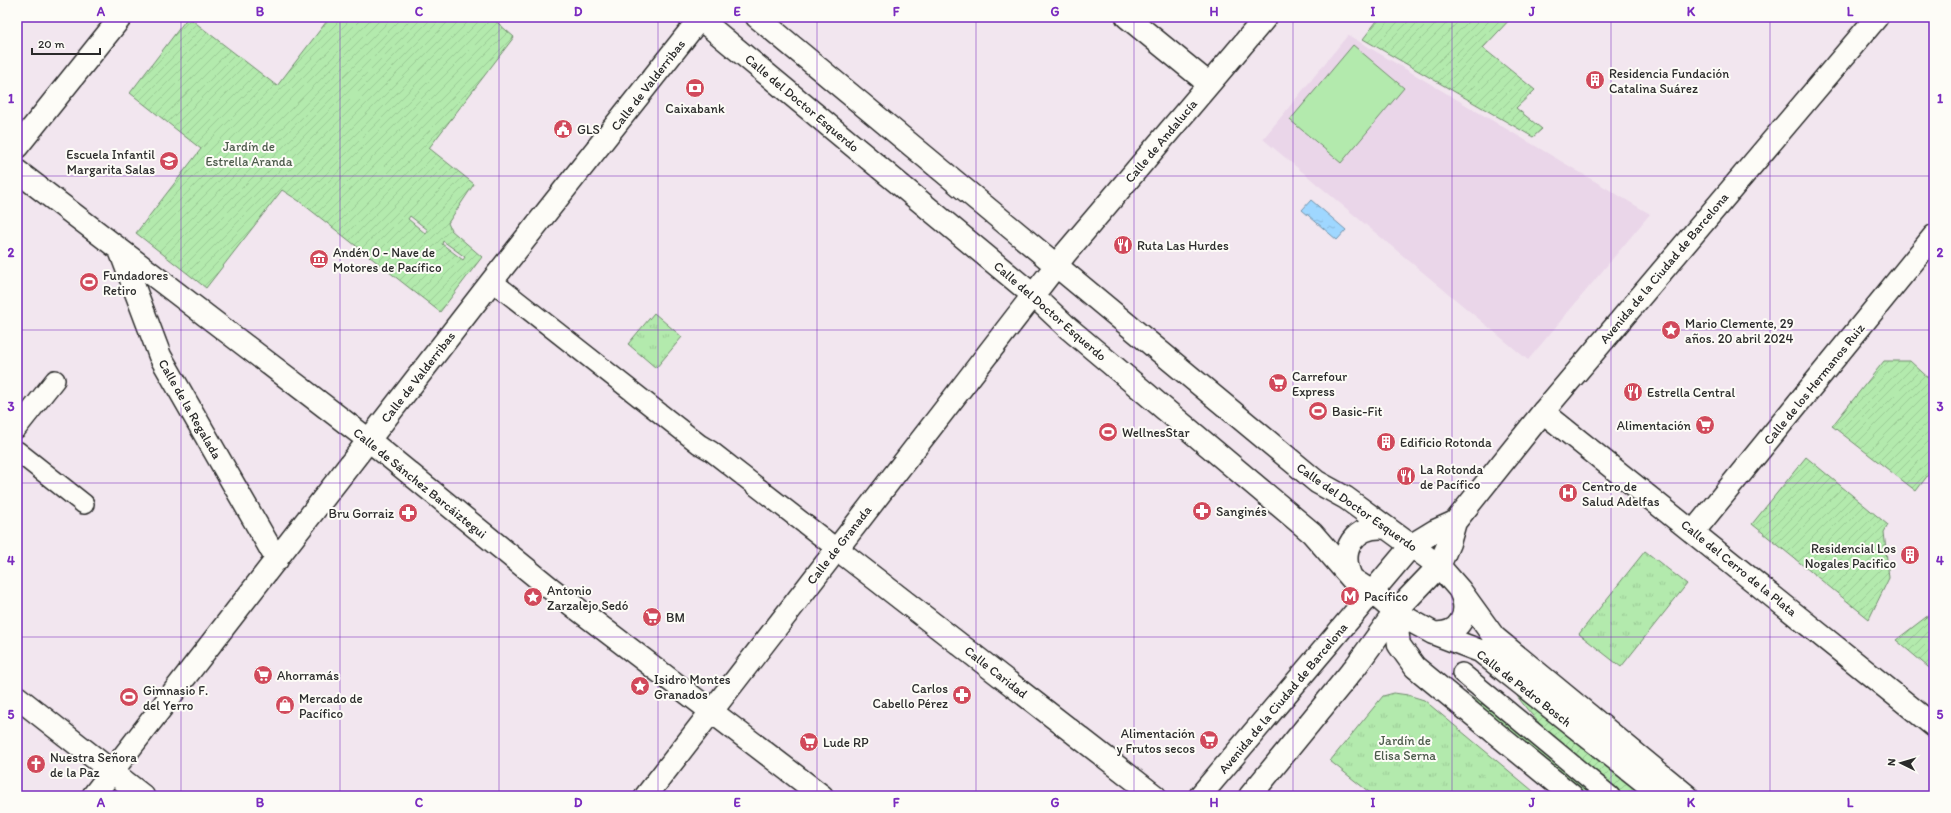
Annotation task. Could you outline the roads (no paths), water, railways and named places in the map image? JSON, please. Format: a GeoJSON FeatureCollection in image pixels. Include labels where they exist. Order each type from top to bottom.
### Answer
{"type":"FeatureCollection","features":[{"type":"Feature","properties":{"kind":"street"},"geometry":{"type":"LineString","coordinates":[[17,147],[121,17]]}},
{"type":"Feature","properties":{"kind":"street","name":"Calle del Doctor Esquerdo"},"geometry":{"type":"LineString","coordinates":[[757,17],[1317,482],[1346,498],[1439,566]]}},
{"type":"Feature","properties":{"kind":"street"},"geometry":{"type":"LineString","coordinates":[[1127,17],[1209,84]]}},
{"type":"Feature","properties":{"kind":"street","name":"Calle de Andalucía"},"geometry":{"type":"LineString","coordinates":[[1033,295],[1056,265],[1266,17]]}},
{"type":"Feature","properties":{"kind":"street","name":"Calle del Doctor Esquerdo"},"geometry":{"type":"LineString","coordinates":[[700,18],[1033,295],[1067,327],[1312,533],[1352,579],[1372,592],[1395,612]]}},
{"type":"Feature","properties":{"kind":"street","name":"Calle de Valderribas"},"geometry":{"type":"LineString","coordinates":[[93,796],[370,441],[492,281],[700,18]]}},
{"type":"Feature","properties":{"kind":"street","name":"Avenida de la Ciudad de Barcelona"},"geometry":{"type":"LineString","coordinates":[[1250,796],[1356,666],[1395,612],[1439,566],[1449,543],[1455,522],[1543,412],[1874,18]]}},
{"type":"Feature","properties":{"kind":"street","name":"Calle de Sánchez Barcáiztegui"},"geometry":{"type":"LineString","coordinates":[[17,171],[370,441],[550,588],[822,796]]}},
{"type":"Feature","properties":{"kind":"street","name":"Calle de los Hermanos Ruiz"},"geometry":{"type":"LineString","coordinates":[[1694,532],[1934,236]]}},
{"type":"Feature","properties":{"kind":"street","name":"Calle de la Regalada"},"geometry":{"type":"LineString","coordinates":[[120,250],[160,356],[277,560]]}},
{"type":"Feature","properties":{"kind":"street"},"geometry":{"type":"LineString","coordinates":[[492,281],[699,444],[711,451],[837,549]]}},
{"type":"Feature","properties":{"kind":"street","name":"Calle de Granada"},"geometry":{"type":"LineString","coordinates":[[646,796],[1033,295]]}},
{"type":"Feature","properties":{"kind":"street"},"geometry":{"type":"LineString","coordinates":[[17,428],[55,380]]}},
{"type":"Feature","properties":{"kind":"street","name":"Calle del Cerro de la Plata"},"geometry":{"type":"LineString","coordinates":[[1543,412],[1934,726]]}},
{"type":"Feature","properties":{"kind":"street"},"geometry":{"type":"LineString","coordinates":[[17,451],[84,504]]}},
{"type":"Feature","properties":{"kind":"street","name":"Avenida de la Ciudad de Barcelona"},"geometry":{"type":"LineString","coordinates":[[1200,796],[1412,545],[1435,531],[1455,522]]}},
{"type":"Feature","properties":{"kind":"street"},"geometry":{"type":"LineString","coordinates":[[1352,579],[1346,563],[1346,554],[1354,537],[1369,528],[1387,528]]}},
{"type":"Feature","properties":{"kind":"street","name":"Calle Caridad"},"geometry":{"type":"LineString","coordinates":[[837,549],[1155,796]]}},
{"type":"Feature","properties":{"kind":"street","name":"Calle de Pedro Bosch"},"geometry":{"type":"LineString","coordinates":[[1439,566],[1460,590],[1487,644],[1662,796]]}},
{"type":"Feature","properties":{"kind":"street"},"geometry":{"type":"LineString","coordinates":[[1433,634],[1449,631],[1462,620],[1465,603],[1460,590]]}},
{"type":"Feature","properties":{"kind":"street"},"geometry":{"type":"LineString","coordinates":[[1395,612],[1399,645],[1415,668],[1572,796]]}},
{"type":"Feature","properties":{"kind":"street","name":"Calle de Pedro Bosch"},"geometry":{"type":"LineString","coordinates":[[1395,612],[1433,634],[1487,644],[1687,796]]}},
{"type":"Feature","properties":{"kind":"street","name":"Calle de Pedro Bosch"},"geometry":{"type":"LineString","coordinates":[[1462,673],[1610,796]]}},
{"type":"Feature","properties":{"kind":"street"},"geometry":{"type":"LineString","coordinates":[[17,697],[143,796]]}},
{"type":"Feature","properties":{"kind":"water"},"geometry":{"type":"Polygon","coordinates":[[[1311,200],[1346,230],[1337,240],[1302,210],[1311,200]]]}},
{"type":"Feature","properties":{"kind":"place","name":"Residencia Fundación Catalina Suárez"},"geometry":{"type":"Point","coordinates":[1595,80]}},
{"type":"Feature","properties":{"kind":"place","name":"Caixabank"},"geometry":{"type":"Point","coordinates":[695,88]}},
{"type":"Feature","properties":{"kind":"place","name":"GLS"},"geometry":{"type":"Point","coordinates":[563,129]}},
{"type":"Feature","properties":{"kind":"place","name":"Escuela Infantil Margarita Salas"},"geometry":{"type":"Point","coordinates":[169,161]}},
{"type":"Feature","properties":{"kind":"place","name":"Ruta Las Hurdes"},"geometry":{"type":"Point","coordinates":[1123,245]}},
{"type":"Feature","properties":{"kind":"place","name":"Andén 0 - Nave de Motores de Pacífico"},"geometry":{"type":"Point","coordinates":[319,259]}},
{"type":"Feature","properties":{"kind":"place","name":"Fundadores Retiro"},"geometry":{"type":"Point","coordinates":[89,282]}},
{"type":"Feature","properties":{"kind":"place","name":"Mario Clemente, 29 años. 20 abril 2024"},"geometry":{"type":"Point","coordinates":[1671,330]}},
{"type":"Feature","properties":{"kind":"place","name":"Carrefour Express"},"geometry":{"type":"Point","coordinates":[1278,383]}},
{"type":"Feature","properties":{"kind":"place","name":"Estrella Central"},"geometry":{"type":"Point","coordinates":[1633,392]}},
{"type":"Feature","properties":{"kind":"place","name":"Basic-Fit"},"geometry":{"type":"Point","coordinates":[1318,411]}},
{"type":"Feature","properties":{"kind":"place","name":"Alimentación"},"geometry":{"type":"Point","coordinates":[1705,425]}},
{"type":"Feature","properties":{"kind":"place","name":"WellnesStar"},"geometry":{"type":"Point","coordinates":[1108,432]}},
{"type":"Feature","properties":{"kind":"place","name":"Edificio Rotonda"},"geometry":{"type":"Point","coordinates":[1386,442]}},
{"type":"Feature","properties":{"kind":"place","name":"La Rotonda de Pacífico"},"geometry":{"type":"Point","coordinates":[1406,476]}},
{"type":"Feature","properties":{"kind":"place","name":"Centro de Salud Adelfas"},"geometry":{"type":"Point","coordinates":[1568,493]}},
{"type":"Feature","properties":{"kind":"place","name":"Sanginés"},"geometry":{"type":"Point","coordinates":[1202,511]}},
{"type":"Feature","properties":{"kind":"place","name":"Bru Gorraiz"},"geometry":{"type":"Point","coordinates":[408,513]}},
{"type":"Feature","properties":{"kind":"place","name":"Residencial Los Nogales Pacifico"},"geometry":{"type":"Point","coordinates":[1910,555]}},
{"type":"Feature","properties":{"kind":"place","name":"Pacífico"},"geometry":{"type":"Point","coordinates":[1350,596]}},
{"type":"Feature","properties":{"kind":"place","name":"Antonio Zarzalejo Sedó"},"geometry":{"type":"Point","coordinates":[533,597]}},
{"type":"Feature","properties":{"kind":"place","name":"BM"},"geometry":{"type":"Point","coordinates":[652,617]}},
{"type":"Feature","properties":{"kind":"place","name":"Ahorramás"},"geometry":{"type":"Point","coordinates":[263,675]}},
{"type":"Feature","properties":{"kind":"place","name":"Isidro Montes Granados"},"geometry":{"type":"Point","coordinates":[640,686]}},
{"type":"Feature","properties":{"kind":"place","name":"Carlos Cabello Pérez"},"geometry":{"type":"Point","coordinates":[962,695]}},
{"type":"Feature","properties":{"kind":"place","name":"Gimnasio F. del Yerro"},"geometry":{"type":"Point","coordinates":[129,697]}},
{"type":"Feature","properties":{"kind":"place","name":"Mercado de Pacífico"},"geometry":{"type":"Point","coordinates":[285,705]}},
{"type":"Feature","properties":{"kind":"place","name":"Alimentación y Frutos secos"},"geometry":{"type":"Point","coordinates":[1209,740]}},
{"type":"Feature","properties":{"kind":"place","name":"Lude RP"},"geometry":{"type":"Point","coordinates":[809,742]}},
{"type":"Feature","properties":{"kind":"place","name":"Nuestra Señora de la Paz"},"geometry":{"type":"Point","coordinates":[36,764]}},
{"type":"Feature","properties":{"kind":"park label","name":"Jardín de Estrella Aranda"},"geometry":{"type":"Point","coordinates":[249,154]}},
{"type":"Feature","properties":{"kind":"park label","name":"Jardín de Elisa Serna"},"geometry":{"type":"Point","coordinates":[1405,748]}}]}
